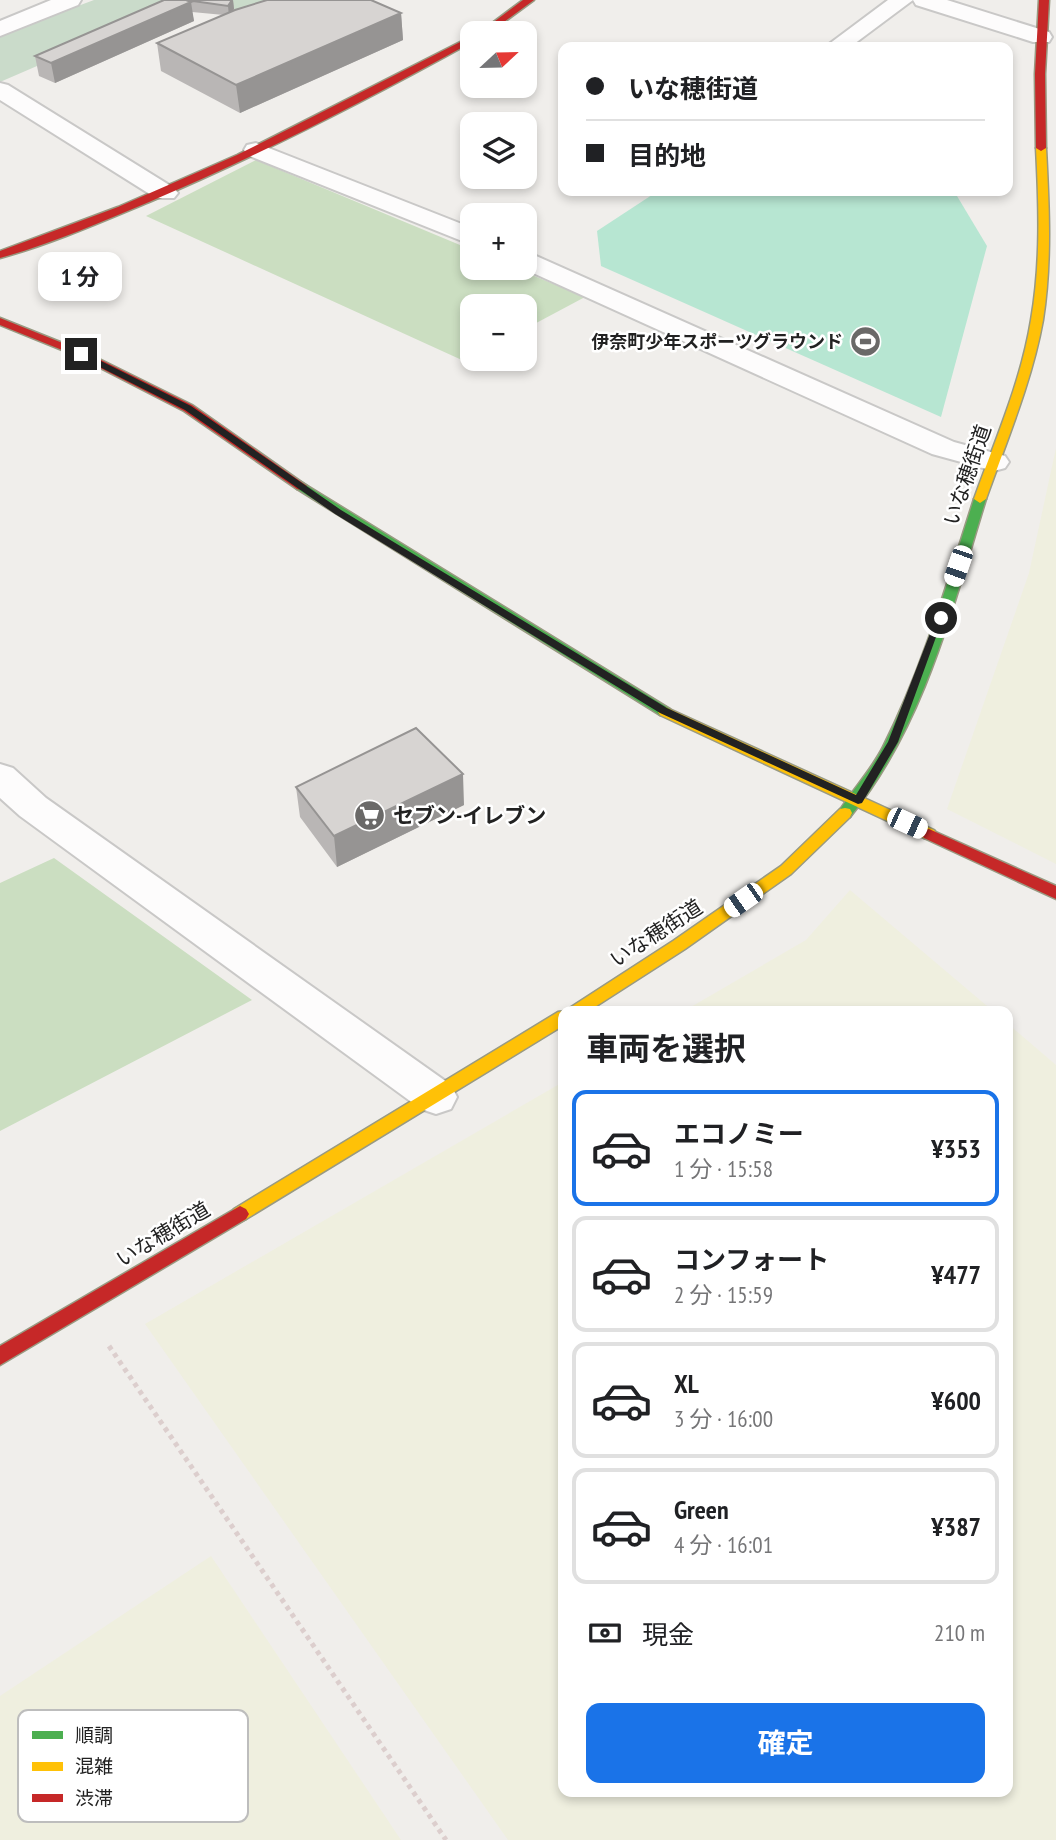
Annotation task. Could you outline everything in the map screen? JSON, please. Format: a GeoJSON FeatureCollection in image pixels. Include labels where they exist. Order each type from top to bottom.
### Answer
{"type":"FeatureCollection","features":[{"type":"Feature","properties":{"kind":"street"},"geometry":{"type":"LineString","coordinates":[[0,29],[70,0]]}},
{"type":"Feature","properties":{"kind":"street"},"geometry":{"type":"LineString","coordinates":[[500,21],[529,0]]}},
{"type":"Feature","properties":{"kind":"street"},"geometry":{"type":"LineString","coordinates":[[843,42],[902,0]]}},
{"type":"Feature","properties":{"kind":"street"},"geometry":{"type":"LineString","coordinates":[[924,0],[1041,37]]}},
{"type":"Feature","properties":{"kind":"street","name":"いな穂街道"},"geometry":{"type":"LineString","coordinates":[[583,1006],[679,946],[786,870],[858,800],[893,742],[923,670],[1030,352],[1045,266],[1040,115],[1041,37],[1045,0]]}},
{"type":"Feature","properties":{"kind":"street"},"geometry":{"type":"LineString","coordinates":[[0,254],[67,233],[164,193],[400,80],[460,46]]}},
{"type":"Feature","properties":{"kind":"street"},"geometry":{"type":"LineString","coordinates":[[0,90],[164,193]]}},
{"type":"Feature","properties":{"kind":"street"},"geometry":{"type":"LineString","coordinates":[[256,150],[460,232]]}},
{"type":"Feature","properties":{"kind":"street"},"geometry":{"type":"LineString","coordinates":[[537,264],[943,448],[994,462]]}},
{"type":"Feature","properties":{"kind":"street"},"geometry":{"type":"LineString","coordinates":[[0,321],[81,354],[188,408],[338,512],[663,711],[1056,893]]}},
{"type":"Feature","properties":{"kind":"street"},"geometry":{"type":"LineString","coordinates":[[0,777],[33,807],[436,1097]]}},
{"type":"Feature","properties":{"kind":"street","name":"いな穂街道"},"geometry":{"type":"LineString","coordinates":[[0,1356],[436,1097],[558,1021]]}},
{"type":"Feature","properties":{"kind":"path"},"geometry":{"type":"LineString","coordinates":[[82,1307],[446,1840]]}},
{"type":"Feature","properties":{"kind":"green space"},"geometry":{"type":"Polygon","coordinates":[[[94,0],[357,0],[251,12],[185,2],[0,82],[0,35],[94,0]]]}},
{"type":"Feature","properties":{"kind":"green space"},"geometry":{"type":"Polygon","coordinates":[[[256,160],[460,245],[460,280],[537,280],[537,277],[585,297],[537,323],[537,294],[460,294],[460,359],[146,216],[256,160]]]}},
{"type":"Feature","properties":{"kind":"green space","name":"伊奈町少年スポーツグラウンド"},"geometry":{"type":"Polygon","coordinates":[[[650,196],[957,196],[987,246],[941,417],[601,266],[597,231],[650,196]]]}},
{"type":"Feature","properties":{"kind":"green space"},"geometry":{"type":"Polygon","coordinates":[[[1056,448],[1056,864],[947,809],[1029,573],[1056,448]]]}},
{"type":"Feature","properties":{"kind":"green space"},"geometry":{"type":"Polygon","coordinates":[[[54,858],[252,1000],[0,1131],[0,883],[54,858]]]}},
{"type":"Feature","properties":{"kind":"green space"},"geometry":{"type":"Polygon","coordinates":[[[850,890],[987,1006],[693,1006],[806,940],[850,890]]]}},
{"type":"Feature","properties":{"kind":"green space"},"geometry":{"type":"Polygon","coordinates":[[[1013,1028],[1056,1065],[1056,1840],[508,1840],[145,1324],[558,1085],[558,1797],[1013,1797],[1013,1028]]]}},
{"type":"Feature","properties":{"kind":"green space"},"geometry":{"type":"Polygon","coordinates":[[[211,1556],[401,1840],[0,1840],[0,1696],[211,1556]]]}},
{"type":"Feature","properties":{"kind":"building"},"geometry":{"type":"Polygon","coordinates":[[[164,0],[191,2],[51,63],[35,56],[164,0]]]}},
{"type":"Feature","properties":{"kind":"building"},"geometry":{"type":"Polygon","coordinates":[[[186,0],[232,0],[228,6],[186,0]]]}},
{"type":"Feature","properties":{"kind":"building"},"geometry":{"type":"Polygon","coordinates":[[[267,0],[371,0],[401,13],[236,85],[157,43],[235,10],[267,0]]]}},
{"type":"Feature","properties":{"kind":"building"},"geometry":{"type":"Polygon","coordinates":[[[416,728],[463,774],[334,836],[296,787],[416,728]]]}},
{"type":"Feature","properties":{"kind":"traffic: fast"},"geometry":{"type":"LineString","coordinates":[[301,486],[665,712]]}},
{"type":"Feature","properties":{"kind":"traffic: fast"},"geometry":{"type":"LineString","coordinates":[[845,813],[868,785],[909,709],[942,620],[980,499]]}},
{"type":"Feature","properties":{"kind":"traffic: slow"},"geometry":{"type":"LineString","coordinates":[[980,499],[1019,388],[1037,320],[1043,256],[1041,148]]}},
{"type":"Feature","properties":{"kind":"traffic: slow"},"geometry":{"type":"LineString","coordinates":[[665,712],[929,834]]}},
{"type":"Feature","properties":{"kind":"traffic: slow"},"geometry":{"type":"LineString","coordinates":[[582,1006],[679,945],[786,870],[845,813]]}},
{"type":"Feature","properties":{"kind":"traffic: slow"},"geometry":{"type":"LineString","coordinates":[[240,1214],[558,1021]]}},
{"type":"Feature","properties":{"kind":"traffic: jam"},"geometry":{"type":"LineString","coordinates":[[500,21],[529,0]]}},
{"type":"Feature","properties":{"kind":"traffic: jam"},"geometry":{"type":"LineString","coordinates":[[1041,148],[1040,74],[1044,0]]}},
{"type":"Feature","properties":{"kind":"traffic: jam"},"geometry":{"type":"LineString","coordinates":[[0,255],[122,209],[241,158],[460,45]]}},
{"type":"Feature","properties":{"kind":"traffic: jam"},"geometry":{"type":"LineString","coordinates":[[0,321],[81,354],[188,408],[301,486]]}},
{"type":"Feature","properties":{"kind":"traffic: jam"},"geometry":{"type":"LineString","coordinates":[[929,834],[1056,893]]}},
{"type":"Feature","properties":{"kind":"traffic: jam"},"geometry":{"type":"LineString","coordinates":[[0,1356],[240,1214]]}},
{"type":"Feature","properties":{"kind":"place","name":"伊奈町少年スポーツグラウンド"},"geometry":{"type":"Point","coordinates":[866,341]}},
{"type":"Feature","properties":{"kind":"place","name":"セブン-イレブン"},"geometry":{"type":"Point","coordinates":[370,815]}},
{"type":"Feature","properties":{"kind":"route"},"geometry":{"type":"LineString","coordinates":[[81,354],[188,408],[338,512],[663,711],[858,800],[893,742],[941,618]]}}]}
